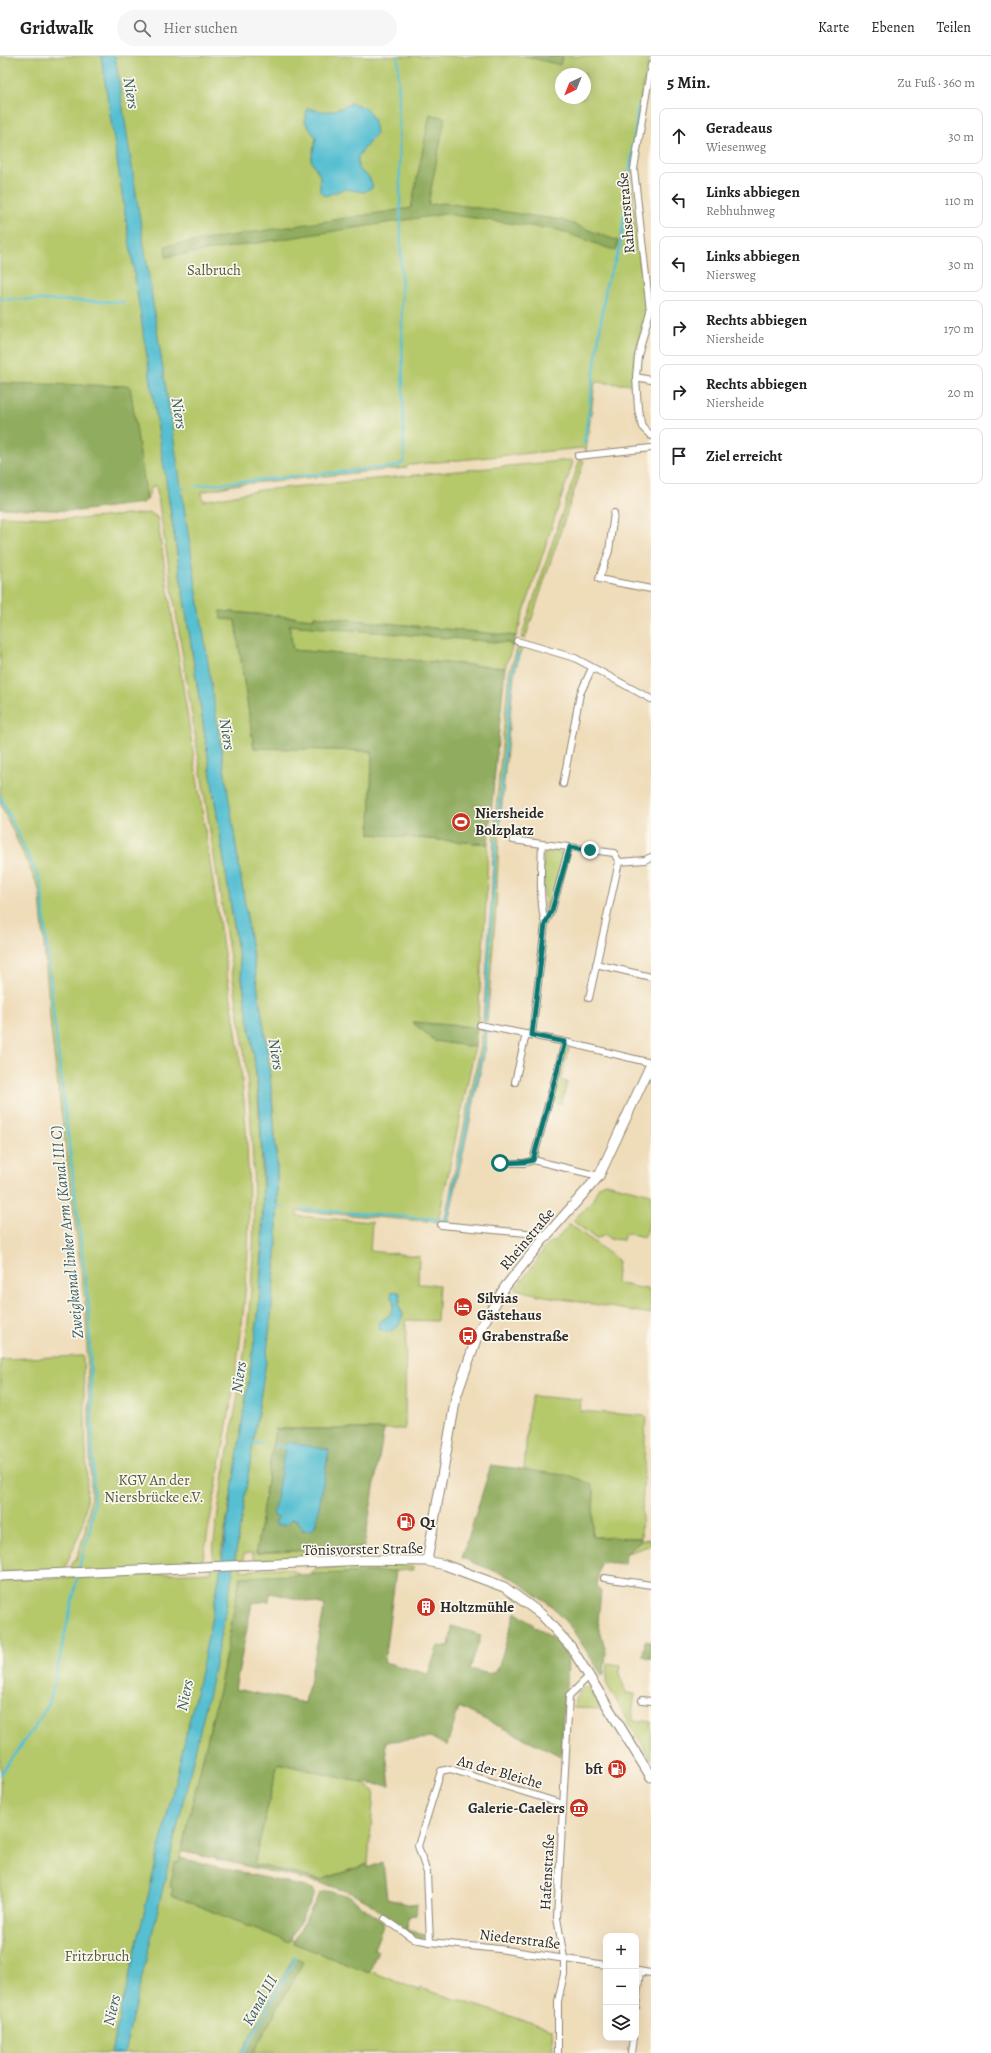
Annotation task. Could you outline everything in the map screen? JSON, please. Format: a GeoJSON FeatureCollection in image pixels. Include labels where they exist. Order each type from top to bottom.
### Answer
{"type":"FeatureCollection","features":[{"type":"Feature","properties":{"kind":"main road","name":"Rheinstraße"},"geometry":{"type":"LineString","coordinates":[[427,1561],[456,1397],[479,1331],[505,1287],[547,1235],[599,1176],[651,1063]]}},
{"type":"Feature","properties":{"kind":"main road","name":"Tönisvorster Straße"},"geometry":{"type":"LineString","coordinates":[[0,1576],[367,1560],[427,1561],[466,1572],[498,1585],[515,1595],[541,1614],[571,1647],[590,1675],[651,1777]]}},
{"type":"Feature","properties":{"kind":"street","name":"Rahserstraße"},"geometry":{"type":"LineString","coordinates":[[651,65],[634,169],[650,311],[638,356],[636,378],[638,409],[642,427],[651,436]]}},
{"type":"Feature","properties":{"kind":"street"},"geometry":{"type":"LineString","coordinates":[[636,378],[651,380]]}},
{"type":"Feature","properties":{"kind":"street"},"geometry":{"type":"LineString","coordinates":[[578,456],[651,448]]}},
{"type":"Feature","properties":{"kind":"street"},"geometry":{"type":"LineString","coordinates":[[614,513],[609,551],[599,579],[651,589]]}},
{"type":"Feature","properties":{"kind":"street"},"geometry":{"type":"LineString","coordinates":[[517,641],[575,658],[651,699]]}},
{"type":"Feature","properties":{"kind":"street"},"geometry":{"type":"LineString","coordinates":[[563,784],[580,694],[592,668]]}},
{"type":"Feature","properties":{"kind":"street"},"geometry":{"type":"LineString","coordinates":[[513,840],[614,853],[619,862],[589,998]]}},
{"type":"Feature","properties":{"kind":"street"},"geometry":{"type":"LineString","coordinates":[[542,844],[542,911],[545,924]]}},
{"type":"Feature","properties":{"kind":"street"},"geometry":{"type":"LineString","coordinates":[[515,1082],[529,1035],[545,924],[552,910],[570,847]]}},
{"type":"Feature","properties":{"kind":"street"},"geometry":{"type":"LineString","coordinates":[[619,862],[645,860],[651,857]]}},
{"type":"Feature","properties":{"kind":"street"},"geometry":{"type":"LineString","coordinates":[[596,964],[651,978]]}},
{"type":"Feature","properties":{"kind":"street"},"geometry":{"type":"LineString","coordinates":[[480,1025],[565,1042],[651,1063]]}},
{"type":"Feature","properties":{"kind":"street"},"geometry":{"type":"LineString","coordinates":[[533,1160],[565,1042]]}},
{"type":"Feature","properties":{"kind":"street"},"geometry":{"type":"LineString","coordinates":[[500,1163],[525,1162],[533,1160],[599,1176]]}},
{"type":"Feature","properties":{"kind":"street"},"geometry":{"type":"LineString","coordinates":[[441,1225],[547,1235]]}},
{"type":"Feature","properties":{"kind":"street"},"geometry":{"type":"LineString","coordinates":[[604,1578],[651,1584]]}},
{"type":"Feature","properties":{"kind":"street","name":"Hafenstraße"},"geometry":{"type":"LineString","coordinates":[[558,2053],[558,2002],[564,1974],[564,1958],[557,1918],[569,1696],[590,1675]]}},
{"type":"Feature","properties":{"kind":"street"},"geometry":{"type":"LineString","coordinates":[[642,1700],[651,1701]]}},
{"type":"Feature","properties":{"kind":"street","name":"An der Bleiche"},"geometry":{"type":"LineString","coordinates":[[430,1942],[427,1873],[418,1846],[441,1771],[450,1769],[563,1804]]}},
{"type":"Feature","properties":{"kind":"street"},"geometry":{"type":"LineString","coordinates":[[384,1919],[414,1939],[430,1942]]}},
{"type":"Feature","properties":{"kind":"street","name":"Niederstraße"},"geometry":{"type":"LineString","coordinates":[[430,1942],[564,1958],[603,1964]]}},
{"type":"Feature","properties":{"kind":"street"},"geometry":{"type":"LineString","coordinates":[[639,1971],[651,1973]]}},
{"type":"Feature","properties":{"kind":"street"},"geometry":{"type":"LineString","coordinates":[[631,2053],[633,2041]]}},
{"type":"Feature","properties":{"kind":"green space"},"geometry":{"type":"Polygon","coordinates":[[[0,56],[650,56],[642,90],[629,191],[633,191],[633,205],[646,311],[634,359],[633,385],[595,382],[586,452],[582,448],[408,465],[406,468],[233,485],[202,492],[203,501],[261,490],[571,460],[573,462],[516,636],[314,616],[314,619],[220,611],[235,620],[254,748],[372,751],[370,834],[488,844],[486,904],[477,1031],[473,1027],[413,1022],[435,1041],[475,1047],[438,1222],[297,1211],[297,1216],[372,1222],[370,1251],[419,1256],[418,1284],[439,1285],[437,1321],[406,1320],[405,1429],[275,1429],[256,1553],[364,1547],[362,1555],[256,1561],[253,1558],[253,1553],[244,1554],[241,1571],[281,1568],[295,1571],[300,1575],[240,1578],[220,1686],[172,1892],[418,1990],[418,1992],[420,1988],[552,2029],[553,2053],[0,2053],[0,1580],[75,1577],[75,1570],[70,1570],[74,1560],[76,1560],[85,1532],[89,1514],[91,1485],[86,1312],[51,1029],[40,896],[38,886],[0,803],[0,516],[78,519],[150,513],[157,517],[239,1052],[245,1117],[249,1216],[243,1314],[231,1405],[204,1555],[201,1564],[82,1577],[211,1572],[214,1539],[241,1377],[249,1312],[252,1276],[254,1205],[252,1134],[241,1028],[156,485],[152,487],[147,500],[146,490],[0,499],[0,56]],[[181,494],[168,495],[253,1050],[257,1083],[261,1149],[262,1249],[258,1315],[247,1405],[221,1554],[232,1575],[258,1410],[269,1328],[277,1220],[276,1146],[267,1048],[181,494]],[[401,1295],[391,1296],[394,1303],[390,1315],[378,1323],[379,1329],[387,1333],[403,1315],[399,1306],[401,1295]]]}},
{"type":"Feature","properties":{"kind":"green space"},"geometry":{"type":"Polygon","coordinates":[[[524,56],[563,56],[560,65],[524,56]]]}},
{"type":"Feature","properties":{"kind":"green space"},"geometry":{"type":"Polygon","coordinates":[[[430,114],[445,118],[428,205],[444,203],[562,220],[618,241],[616,251],[558,230],[445,214],[166,257],[165,246],[411,208],[430,114]]]}},
{"type":"Feature","properties":{"kind":"green space"},"geometry":{"type":"Polygon","coordinates":[[[0,383],[130,386],[147,500],[142,503],[78,511],[0,508],[0,383]]]}},
{"type":"Feature","properties":{"kind":"green space"},"geometry":{"type":"Polygon","coordinates":[[[580,459],[584,461],[525,639],[521,638],[580,459]]]}},
{"type":"Feature","properties":{"kind":"green space"},"geometry":{"type":"Polygon","coordinates":[[[220,611],[314,619],[314,616],[516,636],[512,647],[509,643],[289,625],[293,650],[505,668],[488,844],[370,834],[372,751],[254,748],[235,620],[221,619],[220,611]]]}},
{"type":"Feature","properties":{"kind":"green space"},"geometry":{"type":"Polygon","coordinates":[[[289,625],[510,643],[512,647],[505,668],[293,650],[289,625]]]}},
{"type":"Feature","properties":{"kind":"green space"},"geometry":{"type":"Polygon","coordinates":[[[519,644],[523,645],[514,674],[499,835],[496,907],[487,1022],[483,1021],[491,906],[494,831],[509,673],[519,644]]]}},
{"type":"Feature","properties":{"kind":"green space"},"geometry":{"type":"Polygon","coordinates":[[[551,850],[559,851],[564,858],[547,913],[545,909],[543,859],[544,855],[551,850]]]}},
{"type":"Feature","properties":{"kind":"green space"},"geometry":{"type":"Polygon","coordinates":[[[412,1022],[473,1027],[477,1031],[475,1047],[435,1041],[412,1022]]]}},
{"type":"Feature","properties":{"kind":"green space"},"geometry":{"type":"Polygon","coordinates":[[[482,1028],[487,1029],[486,1046],[448,1223],[444,1223],[481,1045],[482,1028]]]}},
{"type":"Feature","properties":{"kind":"green space"},"geometry":{"type":"Polygon","coordinates":[[[569,1048],[561,1080],[567,1082],[562,1102],[558,1104],[555,1102],[553,1097],[565,1050],[569,1048]]]}},
{"type":"Feature","properties":{"kind":"green space"},"geometry":{"type":"Polygon","coordinates":[[[606,1183],[651,1194],[651,1218],[645,1237],[625,1233],[623,1240],[610,1239],[605,1235],[596,1239],[573,1221],[592,1201],[599,1186],[606,1183]]]}},
{"type":"Feature","properties":{"kind":"green space"},"geometry":{"type":"Polygon","coordinates":[[[570,1224],[618,1260],[616,1283],[651,1290],[651,1314],[539,1295],[515,1289],[544,1249],[550,1242],[555,1241],[570,1224]]]}},
{"type":"Feature","properties":{"kind":"green space"},"geometry":{"type":"Polygon","coordinates":[[[83,1356],[87,1485],[83,1525],[64,1570],[0,1572],[0,1359],[83,1356]]]}},
{"type":"Feature","properties":{"kind":"green space"},"geometry":{"type":"Polygon","coordinates":[[[532,1396],[581,1400],[580,1411],[646,1416],[641,1538],[592,1537],[594,1490],[524,1470],[528,1416],[532,1396]]]}},
{"type":"Feature","properties":{"kind":"green space"},"geometry":{"type":"Polygon","coordinates":[[[275,1429],[384,1429],[364,1547],[256,1553],[275,1429]],[[329,1450],[273,1516],[279,1517],[275,1520],[298,1520],[312,1529],[316,1523],[329,1450]]]}},
{"type":"Feature","properties":{"kind":"green space"},"geometry":{"type":"Polygon","coordinates":[[[491,1465],[571,1476],[591,1484],[594,1490],[592,1537],[641,1538],[641,1541],[625,1554],[624,1564],[600,1563],[597,1586],[601,1592],[598,1622],[606,1652],[604,1674],[602,1675],[572,1629],[551,1605],[512,1578],[462,1558],[491,1465]]]}},
{"type":"Feature","properties":{"kind":"green space"},"geometry":{"type":"Polygon","coordinates":[[[651,1538],[651,1545],[625,1554],[641,1541],[651,1538]]]}},
{"type":"Feature","properties":{"kind":"green space"},"geometry":{"type":"Polygon","coordinates":[[[390,1565],[413,1567],[413,1570],[310,1575],[316,1568],[390,1565]]]}},
{"type":"Feature","properties":{"kind":"green space"},"geometry":{"type":"Polygon","coordinates":[[[396,1571],[384,1662],[428,1674],[438,1646],[449,1647],[452,1626],[481,1635],[470,1669],[489,1674],[498,1669],[515,1612],[556,1641],[568,1658],[567,1689],[564,1693],[561,1756],[459,1707],[447,1746],[432,1738],[391,1741],[385,1743],[390,1786],[363,1783],[278,1763],[254,1864],[321,1880],[368,1864],[368,1868],[383,1862],[387,1899],[412,1905],[417,1904],[416,1915],[408,1916],[407,1930],[426,1934],[424,1938],[420,1939],[406,1932],[368,1902],[351,1893],[321,1883],[181,1851],[220,1686],[240,1577],[396,1571]],[[270,1593],[269,1601],[252,1603],[235,1689],[305,1703],[325,1605],[270,1593]]]}},
{"type":"Feature","properties":{"kind":"green space"},"geometry":{"type":"Polygon","coordinates":[[[645,1641],[651,1642],[651,1659],[643,1656],[645,1641]]]}},
{"type":"Feature","properties":{"kind":"green space"},"geometry":{"type":"Polygon","coordinates":[[[608,1663],[620,1665],[619,1673],[626,1693],[635,1694],[632,1716],[634,1720],[651,1722],[651,1760],[606,1683],[608,1663]]]}},
{"type":"Feature","properties":{"kind":"green space"},"geometry":{"type":"Polygon","coordinates":[[[585,1688],[589,1688],[601,1709],[574,1708],[576,1696],[585,1688]]]}},
{"type":"Feature","properties":{"kind":"green space"},"geometry":{"type":"Polygon","coordinates":[[[278,1763],[363,1783],[374,1791],[368,1864],[321,1880],[254,1864],[278,1763]]]}},
{"type":"Feature","properties":{"kind":"green space"},"geometry":{"type":"Polygon","coordinates":[[[180,1858],[313,1889],[315,1894],[289,1942],[171,1895],[173,1888],[170,1887],[175,1862],[179,1863],[180,1858]]]}},
{"type":"Feature","properties":{"kind":"green space"},"geometry":{"type":"Polygon","coordinates":[[[327,1891],[350,1897],[384,1923],[374,1949],[378,1951],[369,1973],[293,1943],[320,1893],[327,1891]]]}},
{"type":"Feature","properties":{"kind":"green space"},"geometry":{"type":"Polygon","coordinates":[[[294,1957],[303,1962],[253,2053],[241,2053],[294,1957]]]}},
{"type":"Feature","properties":{"kind":"water"},"geometry":{"type":"Polygon","coordinates":[[[101,56],[115,56],[267,1048],[277,1166],[277,1245],[266,1362],[232,1578],[211,1684],[124,2053],[111,2053],[202,1667],[219,1579],[258,1316],[263,1243],[263,1166],[259,1097],[253,1050],[101,56]]]}},
{"type":"Feature","properties":{"kind":"water"},"geometry":{"type":"Polygon","coordinates":[[[351,103],[362,107],[370,113],[374,122],[376,134],[358,156],[358,169],[369,177],[373,187],[364,192],[344,189],[325,196],[320,191],[320,176],[311,160],[316,138],[305,122],[307,108],[320,111],[329,111],[339,109],[351,103]]]}},
{"type":"Feature","properties":{"kind":"water"},"geometry":{"type":"Polygon","coordinates":[[[392,1291],[399,1292],[401,1295],[399,1306],[403,1315],[398,1327],[387,1333],[379,1329],[378,1323],[390,1315],[394,1303],[391,1296],[392,1291]]]}},
{"type":"Feature","properties":{"kind":"water"},"geometry":{"type":"Polygon","coordinates":[[[286,1442],[329,1450],[316,1523],[312,1530],[302,1530],[301,1524],[298,1523],[298,1520],[292,1519],[286,1525],[275,1525],[275,1520],[279,1517],[273,1516],[286,1442]]]}},
{"type":"Feature","properties":{"kind":"waterway"},"geometry":{"type":"LineString","coordinates":[[197,486],[398,466],[404,461],[398,56]]}},
{"type":"Feature","properties":{"kind":"waterway"},"geometry":{"type":"LineString","coordinates":[[584,444],[606,286],[620,247],[638,107]]}},
{"type":"Feature","properties":{"kind":"waterway"},"geometry":{"type":"LineString","coordinates":[[0,299],[124,302]]}},
{"type":"Feature","properties":{"kind":"waterway"},"geometry":{"type":"LineString","coordinates":[[177,490],[184,488]]}},
{"type":"Feature","properties":{"kind":"waterway"},"geometry":{"type":"LineString","coordinates":[[497,833],[512,674],[518,654]]}},
{"type":"Feature","properties":{"kind":"waterway","name":"Zweigkanal linker Arm (Kanal III C)"},"geometry":{"type":"LineString","coordinates":[[0,796],[41,883],[54,1020],[89,1308],[94,1502],[90,1529],[78,1571]]}},
{"type":"Feature","properties":{"kind":"waterway"},"geometry":{"type":"LineString","coordinates":[[485,1019],[496,840]]}},
{"type":"Feature","properties":{"kind":"waterway"},"geometry":{"type":"LineString","coordinates":[[302,1209],[447,1220],[484,1046],[485,1029]]}},
{"type":"Feature","properties":{"kind":"waterway"},"geometry":{"type":"LineString","coordinates":[[274,1207],[283,1207]]}},
{"type":"Feature","properties":{"kind":"waterway"},"geometry":{"type":"LineString","coordinates":[[250,1442],[261,1444]]}},
{"type":"Feature","properties":{"kind":"waterway"},"geometry":{"type":"LineString","coordinates":[[274,1446],[286,1448]]}},
{"type":"Feature","properties":{"kind":"waterway","name":"Zweigkanal linker Arm (Kanal III C)"},"geometry":{"type":"LineString","coordinates":[[0,1774],[38,1722],[50,1701],[78,1575]]}},
{"type":"Feature","properties":{"kind":"waterway","name":"Kanal III"},"geometry":{"type":"LineString","coordinates":[[243,2053],[295,1958]]}},
{"type":"Feature","properties":{"kind":"place","name":"Niersheide Bolzplatz"},"geometry":{"type":"Point","coordinates":[461,822]}},
{"type":"Feature","properties":{"kind":"place","name":"Silvias Gästehaus"},"geometry":{"type":"Point","coordinates":[463,1307]}},
{"type":"Feature","properties":{"kind":"place","name":"Grabenstraße"},"geometry":{"type":"Point","coordinates":[468,1336]}},
{"type":"Feature","properties":{"kind":"place","name":"Q1"},"geometry":{"type":"Point","coordinates":[406,1522]}},
{"type":"Feature","properties":{"kind":"place","name":"Holtzmühle"},"geometry":{"type":"Point","coordinates":[426,1607]}},
{"type":"Feature","properties":{"kind":"place","name":"bft"},"geometry":{"type":"Point","coordinates":[617,1769]}},
{"type":"Feature","properties":{"kind":"place","name":"Galerie-Caelers"},"geometry":{"type":"Point","coordinates":[579,1808]}},
{"type":"Feature","properties":{"kind":"route"},"geometry":{"type":"LineString","coordinates":[[500,1163],[525,1162],[533,1160],[565,1042],[532,1035],[545,924],[552,910],[570,847],[590,850]]}},
{"type":"Feature","properties":{"kind":"water label","name":"Niers"},"geometry":{"type":"Point","coordinates":[132,93]}},
{"type":"Feature","properties":{"kind":"water label","name":"Niers"},"geometry":{"type":"Point","coordinates":[180,413]}},
{"type":"Feature","properties":{"kind":"water label","name":"Niers"},"geometry":{"type":"Point","coordinates":[228,734]}},
{"type":"Feature","properties":{"kind":"water label","name":"Niers"},"geometry":{"type":"Point","coordinates":[277,1054]}},
{"type":"Feature","properties":{"kind":"water label","name":"Niers"},"geometry":{"type":"Point","coordinates":[238,1377]}},
{"type":"Feature","properties":{"kind":"water label","name":"Niers"},"geometry":{"type":"Point","coordinates":[184,1695]}},
{"type":"Feature","properties":{"kind":"water label","name":"Niers"},"geometry":{"type":"Point","coordinates":[111,2010]}},
{"type":"Feature","properties":{"kind":"park label","name":"Salbruch"},"geometry":{"type":"Point","coordinates":[214,270]}},
{"type":"Feature","properties":{"kind":"park label","name":"KGV An der Niersbrücke e.V."},"geometry":{"type":"Point","coordinates":[154,1488]}},
{"type":"Feature","properties":{"kind":"park label","name":"Fritzbruch"},"geometry":{"type":"Point","coordinates":[97,1956]}}]}
